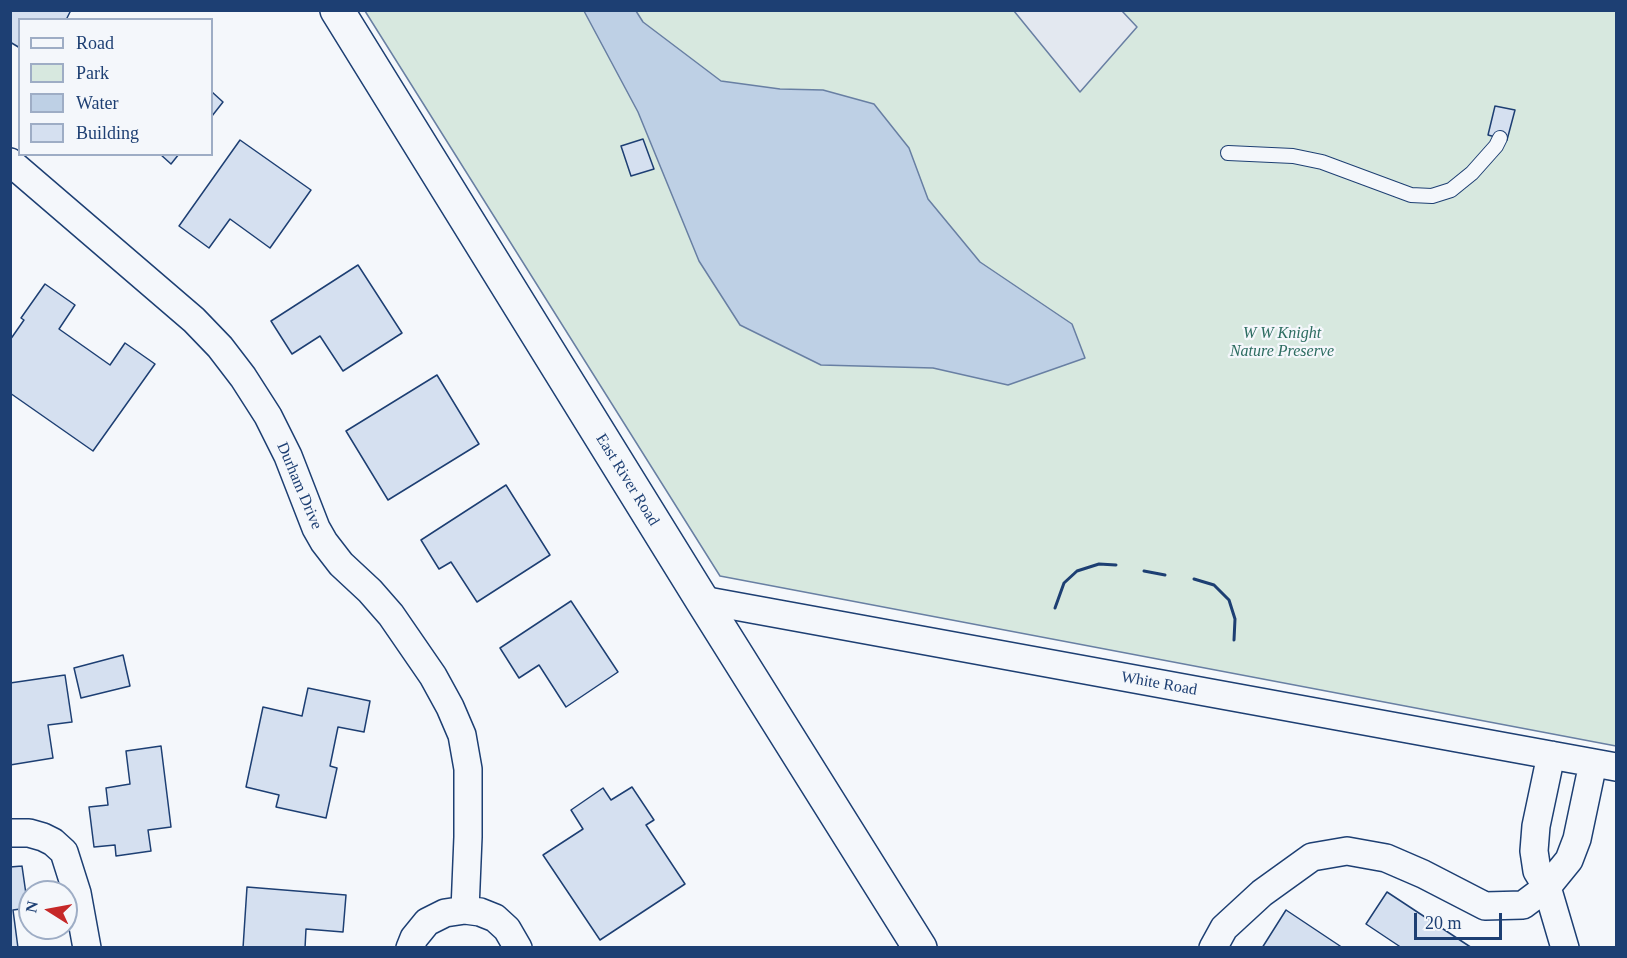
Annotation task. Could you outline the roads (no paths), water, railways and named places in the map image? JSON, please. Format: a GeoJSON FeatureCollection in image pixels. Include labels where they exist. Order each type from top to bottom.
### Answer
{"type":"FeatureCollection","features":[{"type":"Feature","properties":{"kind":"main road","name":"East River Road"},"geometry":{"type":"LineString","coordinates":[[337,10],[920,948]]}},
{"type":"Feature","properties":{"kind":"street","name":"Durham Drive"},"geometry":{"type":"LineString","coordinates":[[10,162],[194,320],[220,347],[268,416],[288,456],[316,528],[324,542],[341,564],[390,615],[433,676],[462,735],[468,769],[465,910]]}},
{"type":"Feature","properties":{"kind":"street","name":"White Road"},"geometry":{"type":"LineString","coordinates":[[702,600],[1605,765]]}},
{"type":"Feature","properties":{"kind":"street"},"geometry":{"type":"LineString","coordinates":[[1551,755],[1536,826],[1534,851],[1537,871],[1547,887],[1566,948]]}},
{"type":"Feature","properties":{"kind":"street"},"geometry":{"type":"LineString","coordinates":[[1213,948],[1224,928],[1262,892],[1312,857],[1347,850],[1386,858],[1485,906],[1522,904],[1547,887],[1569,860],[1605,765]]}},
{"type":"Feature","properties":{"kind":"street"},"geometry":{"type":"LineString","coordinates":[[10,833],[29,833],[43,837],[64,852],[78,893],[87,948]]}},
{"type":"Feature","properties":{"kind":"street"},"geometry":{"type":"LineString","coordinates":[[410,948],[414,938],[427,922],[445,913],[465,910],[480,912],[495,918],[507,928],[518,948]]}},
{"type":"Feature","properties":{"kind":"lane"},"geometry":{"type":"LineString","coordinates":[[1228,153],[1293,156],[1323,162],[1410,195],[1432,196],[1450,190],[1472,173],[1496,146],[1500,138]]}},
{"type":"Feature","properties":{"kind":"water"},"geometry":{"type":"Polygon","coordinates":[[[584,11],[636,11],[643,22],[721,81],[780,89],[823,90],[874,104],[909,148],[928,199],[980,262],[1072,324],[1085,358],[1008,385],[933,368],[821,365],[740,325],[699,261],[638,112],[584,11]]]}},
{"type":"Feature","properties":{"kind":"park label","name":"W W Knight Nature Preserve"},"geometry":{"type":"Point","coordinates":[1282,343]}}]}
